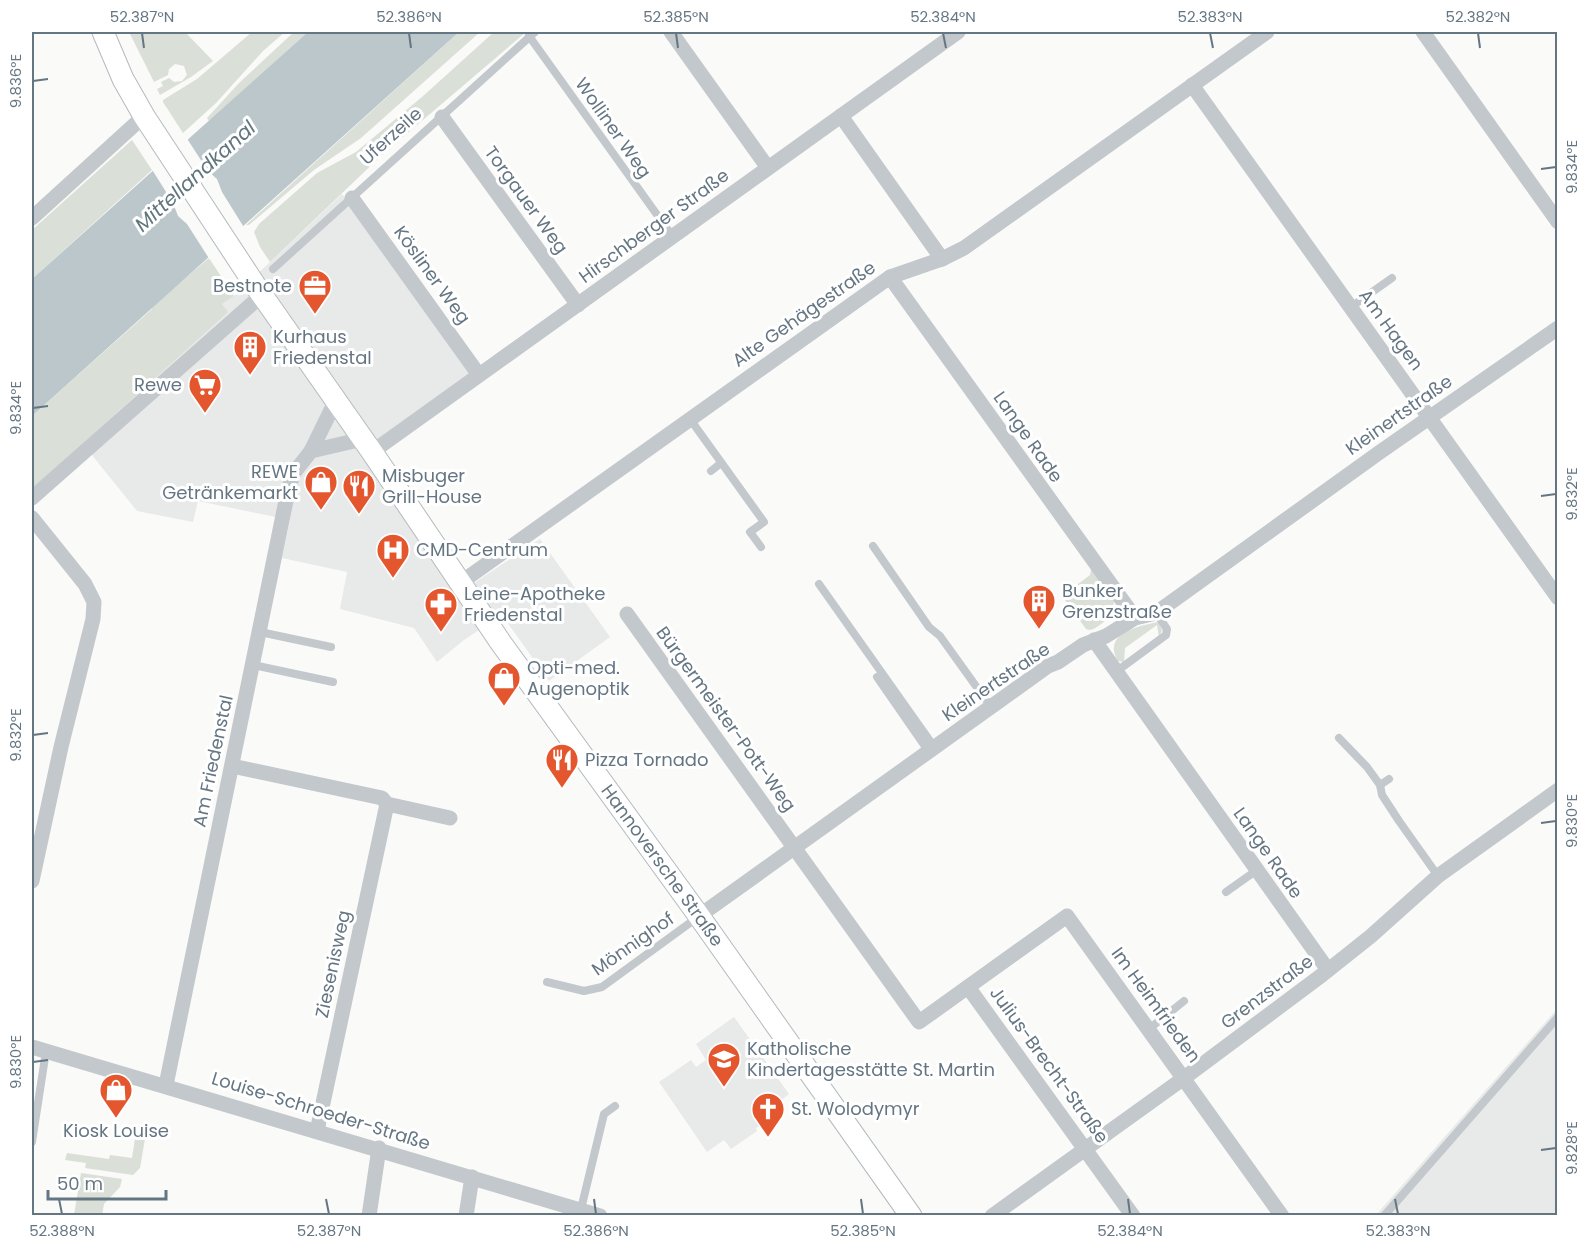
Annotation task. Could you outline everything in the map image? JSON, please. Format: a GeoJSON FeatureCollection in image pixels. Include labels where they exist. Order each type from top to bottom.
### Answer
{"type":"FeatureCollection","features":[{"type":"Feature","properties":{"kind":"main road","name":"Hannoversche Straße"},"geometry":{"type":"LineString","coordinates":[[103,32],[123,79],[144,116],[262,295],[536,693],[699,916],[911,1215]]}},
{"type":"Feature","properties":{"kind":"street"},"geometry":{"type":"LineString","coordinates":[[671,32],[768,168]]}},
{"type":"Feature","properties":{"kind":"street","name":"Hirschberger Straße"},"geometry":{"type":"LineString","coordinates":[[368,446],[479,375],[958,32]]}},
{"type":"Feature","properties":{"kind":"street","name":"Alte Gehägestraße"},"geometry":{"type":"LineString","coordinates":[[460,583],[890,277],[942,259],[963,248],[1267,32]]}},
{"type":"Feature","properties":{"kind":"street"},"geometry":{"type":"LineString","coordinates":[[1423,32],[1557,222]]}},
{"type":"Feature","properties":{"kind":"street","name":"Am Hagen"},"geometry":{"type":"LineString","coordinates":[[1192,85],[1229,143],[1351,307],[1557,598]]}},
{"type":"Feature","properties":{"kind":"street"},"geometry":{"type":"LineString","coordinates":[[32,218],[144,116]]}},
{"type":"Feature","properties":{"kind":"street"},"geometry":{"type":"LineString","coordinates":[[842,116],[942,259]]}},
{"type":"Feature","properties":{"kind":"street","name":"Torgauer Weg"},"geometry":{"type":"LineString","coordinates":[[442,117],[578,305]]}},
{"type":"Feature","properties":{"kind":"street","name":"Kösliner Weg"},"geometry":{"type":"LineString","coordinates":[[352,198],[479,375]]}},
{"type":"Feature","properties":{"kind":"street","name":"Lange Rade"},"geometry":{"type":"LineString","coordinates":[[890,277],[1136,618]]}},
{"type":"Feature","properties":{"kind":"street"},"geometry":{"type":"LineString","coordinates":[[32,498],[262,295]]}},
{"type":"Feature","properties":{"kind":"street","name":"Kleinertstraße"},"geometry":{"type":"LineString","coordinates":[[699,916],[1048,666],[1136,618],[1156,614],[1557,328]]}},
{"type":"Feature","properties":{"kind":"street","name":"Am Friedenstal"},"geometry":{"type":"LineString","coordinates":[[166,1085],[288,491],[293,474],[311,451],[336,400]]}},
{"type":"Feature","properties":{"kind":"street"},"geometry":{"type":"LineString","coordinates":[[311,451],[368,446]]}},
{"type":"Feature","properties":{"kind":"street"},"geometry":{"type":"LineString","coordinates":[[32,518],[86,584],[94,602],[93,619],[61,747],[32,881]]}},
{"type":"Feature","properties":{"kind":"street","name":"Bürgermeister-Pott-Weg"},"geometry":{"type":"LineString","coordinates":[[627,614],[795,847]]}},
{"type":"Feature","properties":{"kind":"street","name":"Lange Rade"},"geometry":{"type":"LineString","coordinates":[[1094,640],[1328,970]]}},
{"type":"Feature","properties":{"kind":"street"},"geometry":{"type":"LineString","coordinates":[[232,766],[382,798],[387,804],[450,818]]}},
{"type":"Feature","properties":{"kind":"street","name":"Grenzstraße"},"geometry":{"type":"LineString","coordinates":[[992,1215],[1184,1078],[1328,970],[1371,936],[1438,876],[1557,790]]}},
{"type":"Feature","properties":{"kind":"street","name":"Ziesenisweg"},"geometry":{"type":"LineString","coordinates":[[317,1131],[387,804]]}},
{"type":"Feature","properties":{"kind":"street","name":"Julius-Brecht-Straße"},"geometry":{"type":"LineString","coordinates":[[795,847],[918,1022],[969,987],[1133,1215]]}},
{"type":"Feature","properties":{"kind":"street","name":"Im Heimfrieden"},"geometry":{"type":"LineString","coordinates":[[969,987],[1067,916],[1282,1215]]}},
{"type":"Feature","properties":{"kind":"street","name":"Louise-Schroeder-Straße"},"geometry":{"type":"LineString","coordinates":[[39,1049],[379,1148],[598,1215]]}},
{"type":"Feature","properties":{"kind":"street"},"geometry":{"type":"LineString","coordinates":[[369,1215],[379,1148]]}},
{"type":"Feature","properties":{"kind":"street"},"geometry":{"type":"LineString","coordinates":[[466,1215],[472,1177]]}},
{"type":"Feature","properties":{"kind":"lane","name":"Uferzeile"},"geometry":{"type":"LineString","coordinates":[[273,269],[532,34]]}},
{"type":"Feature","properties":{"kind":"lane","name":"Wolliner Weg"},"geometry":{"type":"LineString","coordinates":[[532,34],[673,237]]}},
{"type":"Feature","properties":{"kind":"lane"},"geometry":{"type":"LineString","coordinates":[[1351,307],[1392,278]]}},
{"type":"Feature","properties":{"kind":"lane"},"geometry":{"type":"LineString","coordinates":[[690,419],[764,522],[750,532],[761,547]]}},
{"type":"Feature","properties":{"kind":"lane"},"geometry":{"type":"LineString","coordinates":[[711,471],[722,463]]}},
{"type":"Feature","properties":{"kind":"lane"},"geometry":{"type":"LineString","coordinates":[[873,546],[929,627],[940,636],[991,707]]}},
{"type":"Feature","properties":{"kind":"lane"},"geometry":{"type":"LineString","coordinates":[[819,584],[932,750]]}},
{"type":"Feature","properties":{"kind":"lane"},"geometry":{"type":"LineString","coordinates":[[1117,671],[1166,635],[1167,629],[1156,614]]}},
{"type":"Feature","properties":{"kind":"lane"},"geometry":{"type":"LineString","coordinates":[[260,632],[331,647]]}},
{"type":"Feature","properties":{"kind":"lane"},"geometry":{"type":"LineString","coordinates":[[253,665],[333,682]]}},
{"type":"Feature","properties":{"kind":"lane"},"geometry":{"type":"LineString","coordinates":[[876,677],[932,750]]}},
{"type":"Feature","properties":{"kind":"lane"},"geometry":{"type":"LineString","coordinates":[[1338,738],[1367,767],[1380,785],[1382,795],[1438,876]]}},
{"type":"Feature","properties":{"kind":"lane"},"geometry":{"type":"LineString","coordinates":[[1380,785],[1389,778]]}},
{"type":"Feature","properties":{"kind":"lane"},"geometry":{"type":"LineString","coordinates":[[1226,892],[1257,870]]}},
{"type":"Feature","properties":{"kind":"lane","name":"Mönnighof"},"geometry":{"type":"LineString","coordinates":[[547,982],[584,991],[602,987],[699,916]]}},
{"type":"Feature","properties":{"kind":"lane"},"geometry":{"type":"LineString","coordinates":[[1149,1029],[1161,1017],[1184,1001]]}},
{"type":"Feature","properties":{"kind":"lane"},"geometry":{"type":"LineString","coordinates":[[1384,1215],[1557,1017]]}},
{"type":"Feature","properties":{"kind":"lane"},"geometry":{"type":"LineString","coordinates":[[32,1142],[39,1049]]}},
{"type":"Feature","properties":{"kind":"lane"},"geometry":{"type":"LineString","coordinates":[[581,1209],[604,1114],[615,1106]]}},
{"type":"Feature","properties":{"kind":"shaded area"},"geometry":{"type":"Polygon","coordinates":[[[129,32],[185,32],[213,61],[191,77],[160,95],[157,89],[163,86],[161,82],[169,78],[174,82],[182,81],[187,75],[184,66],[175,64],[169,69],[168,75],[154,82],[129,32]]]}},
{"type":"Feature","properties":{"kind":"shaded area"},"geometry":{"type":"Polygon","coordinates":[[[252,32],[285,32],[263,51],[216,103],[183,133],[163,100],[197,79],[252,32]]]}},
{"type":"Feature","properties":{"kind":"shaded area"},"geometry":{"type":"Polygon","coordinates":[[[294,32],[308,32],[209,121],[207,118],[239,83],[294,32]]]}},
{"type":"Feature","properties":{"kind":"shaded area"},"geometry":{"type":"Polygon","coordinates":[[[459,32],[480,32],[361,138],[314,170],[249,225],[246,225],[459,32]]]}},
{"type":"Feature","properties":{"kind":"shaded area"},"geometry":{"type":"Polygon","coordinates":[[[494,32],[526,32],[383,154],[270,262],[254,232],[259,224],[317,173],[356,152],[422,97],[494,32]]]}},
{"type":"Feature","properties":{"kind":"shaded area"},"geometry":{"type":"Polygon","coordinates":[[[132,140],[152,170],[32,279],[32,230],[132,140]]]}},
{"type":"Feature","properties":{"kind":"shaded area"},"geometry":{"type":"Polygon","coordinates":[[[342,194],[472,374],[362,454],[456,595],[540,539],[610,637],[549,681],[502,615],[464,640],[437,662],[414,628],[340,609],[347,572],[282,558],[290,520],[198,501],[193,522],[137,511],[83,444],[227,312],[222,304],[234,296],[342,194]]]}},
{"type":"Feature","properties":{"kind":"shaded area"},"geometry":{"type":"Polygon","coordinates":[[[209,258],[234,296],[222,304],[228,312],[32,490],[32,416],[152,309],[151,307],[209,258]]]}},
{"type":"Feature","properties":{"kind":"shaded area"},"geometry":{"type":"Polygon","coordinates":[[[1092,564],[1114,601],[1112,610],[1106,619],[1099,626],[1090,630],[1086,629],[1062,596],[1090,575],[1092,564]]]}},
{"type":"Feature","properties":{"kind":"shaded area"},"geometry":{"type":"Polygon","coordinates":[[[1158,622],[1162,630],[1159,638],[1157,625],[1125,648],[1124,662],[1118,661],[1114,651],[1119,637],[1125,632],[1158,622]]]}},
{"type":"Feature","properties":{"kind":"shaded area"},"geometry":{"type":"Polygon","coordinates":[[[1557,1009],[1557,1215],[1376,1215],[1557,1009]]]}},
{"type":"Feature","properties":{"kind":"shaded area","name":"Katholische Kindertagesstätte St. Martin"},"geometry":{"type":"Polygon","coordinates":[[[734,1017],[789,1094],[769,1109],[774,1116],[756,1128],[757,1131],[731,1149],[724,1140],[707,1152],[659,1082],[691,1060],[696,1067],[706,1060],[696,1044],[734,1017]]]}},
{"type":"Feature","properties":{"kind":"shaded area"},"geometry":{"type":"Polygon","coordinates":[[[137,1126],[147,1127],[140,1168],[133,1175],[85,1168],[86,1163],[65,1160],[67,1153],[109,1159],[110,1155],[132,1158],[137,1126]]]}},
{"type":"Feature","properties":{"kind":"shaded area"},"geometry":{"type":"Polygon","coordinates":[[[81,1173],[122,1179],[120,1187],[104,1204],[102,1215],[74,1215],[81,1173]]]}},
{"type":"Feature","properties":{"kind":"water","name":"Mittellandkanal"},"geometry":{"type":"Polygon","coordinates":[[[308,32],[459,32],[32,416],[32,279],[308,32]]]}},
{"type":"Feature","properties":{"kind":"pier"},"geometry":{"type":"Polygon","coordinates":[[[186,137],[208,171],[217,179],[222,192],[245,229],[210,260],[187,224],[178,216],[173,203],[151,168],[186,137]]]}},
{"type":"Feature","properties":{"kind":"place","name":"Bestnote"},"geometry":{"type":"Point","coordinates":[315,315]}},
{"type":"Feature","properties":{"kind":"place","name":"Kurhaus Friedenstal"},"geometry":{"type":"Point","coordinates":[250,376]}},
{"type":"Feature","properties":{"kind":"place","name":"Rewe"},"geometry":{"type":"Point","coordinates":[205,414]}},
{"type":"Feature","properties":{"kind":"place","name":"REWE Getränkemarkt"},"geometry":{"type":"Point","coordinates":[321,511]}},
{"type":"Feature","properties":{"kind":"place","name":"Misbuger Grill-House"},"geometry":{"type":"Point","coordinates":[359,515]}},
{"type":"Feature","properties":{"kind":"place","name":"CMD-Centrum"},"geometry":{"type":"Point","coordinates":[393,579]}},
{"type":"Feature","properties":{"kind":"place","name":"Bunker Grenzstraße"},"geometry":{"type":"Point","coordinates":[1039,630]}},
{"type":"Feature","properties":{"kind":"place","name":"Leine-Apotheke Friedenstal"},"geometry":{"type":"Point","coordinates":[441,633]}},
{"type":"Feature","properties":{"kind":"place","name":"Opti-med. Augenoptik"},"geometry":{"type":"Point","coordinates":[504,707]}},
{"type":"Feature","properties":{"kind":"place","name":"Pizza Tornado"},"geometry":{"type":"Point","coordinates":[562,789]}},
{"type":"Feature","properties":{"kind":"place","name":"Katholische Kindertagesstätte St. Martin"},"geometry":{"type":"Point","coordinates":[724,1088]}},
{"type":"Feature","properties":{"kind":"place","name":"Kiosk Louise"},"geometry":{"type":"Point","coordinates":[116,1119]}},
{"type":"Feature","properties":{"kind":"place","name":"St. Wolodymyr"},"geometry":{"type":"Point","coordinates":[768,1138]}}]}
